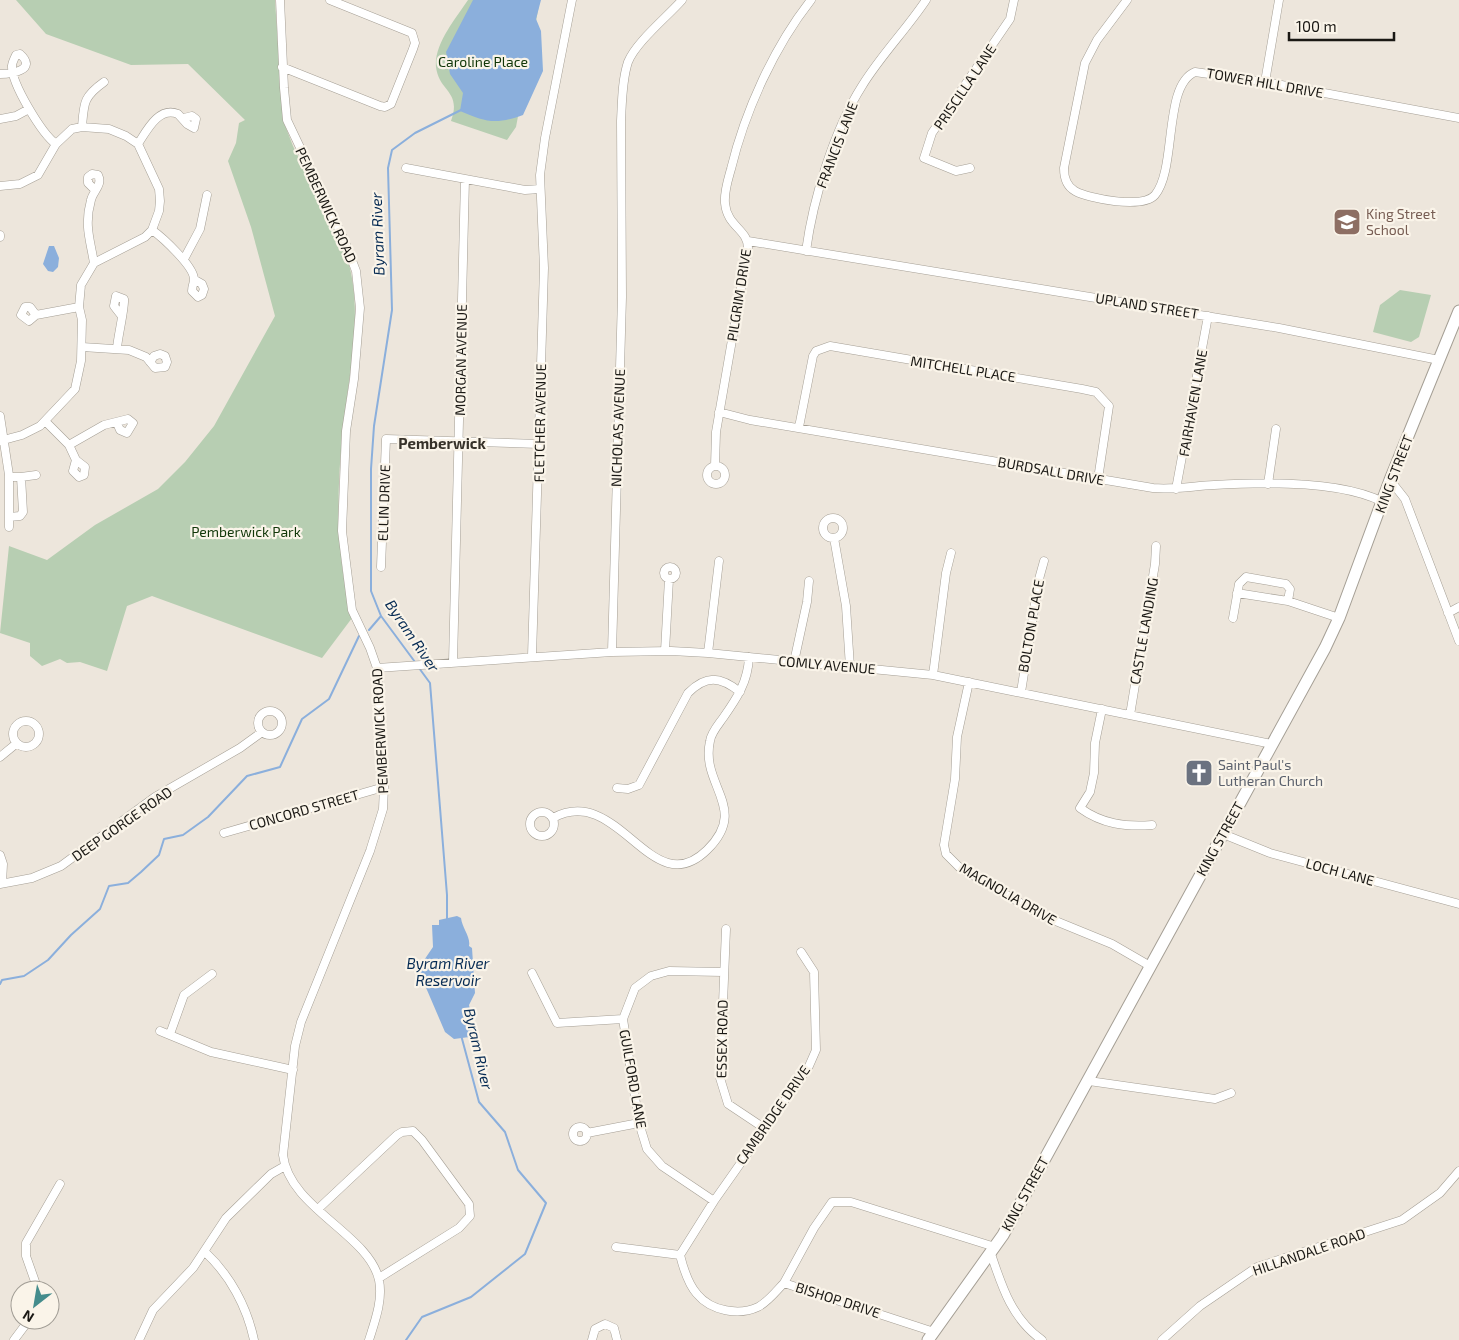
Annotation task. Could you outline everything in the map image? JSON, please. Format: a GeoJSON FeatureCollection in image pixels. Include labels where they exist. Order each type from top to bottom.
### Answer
{"type":"FeatureCollection","features":[{"type":"Feature","properties":{"kind":"main road","name":"KING STREET"},"geometry":{"type":"LineString","coordinates":[[931,1336],[993,1250],[1089,1080],[1339,618],[1390,480],[1459,311]]}},
{"type":"Feature","properties":{"kind":"street","name":"PEMBERWICK ROAD"},"geometry":{"type":"LineString","coordinates":[[280,0],[285,106],[290,128],[345,242],[356,271],[360,308],[354,379],[346,431],[342,522],[352,610],[377,668],[384,787],[383,809],[370,851],[301,1022],[284,1138],[285,1166],[300,1192],[364,1255],[379,1278]]}},
{"type":"Feature","properties":{"kind":"street"},"geometry":{"type":"LineString","coordinates":[[282,67],[380,106],[385,107],[391,104],[413,49],[412,33],[330,0]]}},
{"type":"Feature","properties":{"kind":"street"},"geometry":{"type":"LineString","coordinates":[[406,168],[525,190],[540,190],[545,138],[572,0]]}},
{"type":"Feature","properties":{"kind":"street","name":"NICHOLAS AVENUE"},"geometry":{"type":"LineString","coordinates":[[612,652],[622,297],[623,203],[621,121],[629,61],[639,46],[682,0]]}},
{"type":"Feature","properties":{"kind":"street","name":"PILGRIM DRIVE"},"geometry":{"type":"LineString","coordinates":[[715,466],[719,412],[748,241],[729,218],[724,201],[738,137],[784,42],[811,0]]}},
{"type":"Feature","properties":{"kind":"street","name":"FRANCIS LANE"},"geometry":{"type":"LineString","coordinates":[[806,251],[814,206],[846,112],[872,70],[926,0]]}},
{"type":"Feature","properties":{"kind":"street","name":"PRISCILLA LANE"},"geometry":{"type":"LineString","coordinates":[[970,168],[956,170],[924,158],[932,133],[1010,19],[1014,0]]}},
{"type":"Feature","properties":{"kind":"street","name":"TOWER HILL DRIVE"},"geometry":{"type":"LineString","coordinates":[[1127,0],[1097,40],[1085,63],[1064,168],[1066,181],[1075,191],[1121,202],[1134,203],[1150,200],[1157,192],[1161,182],[1178,96],[1186,78],[1196,72],[1264,82],[1459,118]]}},
{"type":"Feature","properties":{"kind":"street"},"geometry":{"type":"LineString","coordinates":[[1264,82],[1279,0]]}},
{"type":"Feature","properties":{"kind":"street"},"geometry":{"type":"LineString","coordinates":[[0,74],[14,74],[29,109],[42,130],[56,144]]}},
{"type":"Feature","properties":{"kind":"street"},"geometry":{"type":"LineString","coordinates":[[82,127],[85,101],[89,93],[104,82]]}},
{"type":"Feature","properties":{"kind":"street"},"geometry":{"type":"LineString","coordinates":[[0,119],[16,116],[29,109]]}},
{"type":"Feature","properties":{"kind":"street"},"geometry":{"type":"LineString","coordinates":[[138,144],[160,116],[172,111],[184,118]]}},
{"type":"Feature","properties":{"kind":"street"},"geometry":{"type":"LineString","coordinates":[[0,186],[20,184],[38,174],[56,144],[66,132],[82,127],[118,131],[138,144],[160,196],[159,211],[152,230],[145,237],[94,263],[81,285],[79,307],[82,347],[80,373],[74,389],[45,420],[22,435],[2,440]]}},
{"type":"Feature","properties":{"kind":"street","name":"MORGAN AVENUE"},"geometry":{"type":"LineString","coordinates":[[453,662],[460,442],[465,179]]}},
{"type":"Feature","properties":{"kind":"street"},"geometry":{"type":"LineString","coordinates":[[94,263],[86,226],[90,202],[95,190]]}},
{"type":"Feature","properties":{"kind":"street","name":"FLETCHER AVENUE"},"geometry":{"type":"LineString","coordinates":[[532,656],[544,268],[540,190]]}},
{"type":"Feature","properties":{"kind":"street"},"geometry":{"type":"LineString","coordinates":[[184,259],[200,229],[208,195]]}},
{"type":"Feature","properties":{"kind":"street"},"geometry":{"type":"LineString","coordinates":[[152,230],[164,237],[184,259],[194,280]]}},
{"type":"Feature","properties":{"kind":"street","name":"UPLAND STREET"},"geometry":{"type":"LineString","coordinates":[[748,241],[854,260],[1208,316],[1439,360]]}},
{"type":"Feature","properties":{"kind":"street"},"geometry":{"type":"LineString","coordinates":[[36,315],[79,307]]}},
{"type":"Feature","properties":{"kind":"street"},"geometry":{"type":"LineString","coordinates":[[117,348],[121,315]]}},
{"type":"Feature","properties":{"kind":"street","name":"FAIRHAVEN LANE"},"geometry":{"type":"LineString","coordinates":[[1176,489],[1208,316]]}},
{"type":"Feature","properties":{"kind":"street","name":"MITCHELL PLACE"},"geometry":{"type":"LineString","coordinates":[[799,427],[816,350],[830,346],[1044,382],[1096,392],[1109,406],[1098,479]]}},
{"type":"Feature","properties":{"kind":"street"},"geometry":{"type":"LineString","coordinates":[[82,347],[130,350],[146,357],[150,362]]}},
{"type":"Feature","properties":{"kind":"street","name":"BURDSALL DRIVE"},"geometry":{"type":"LineString","coordinates":[[719,412],[1153,488],[1176,489],[1212,485],[1268,484],[1323,487],[1364,495],[1383,502]]}},
{"type":"Feature","properties":{"kind":"street"},"geometry":{"type":"LineString","coordinates":[[0,416],[2,440],[9,477],[9,527]]}},
{"type":"Feature","properties":{"kind":"street"},"geometry":{"type":"LineString","coordinates":[[45,420],[69,445],[76,460]]}},
{"type":"Feature","properties":{"kind":"street"},"geometry":{"type":"LineString","coordinates":[[69,445],[104,425],[117,423]]}},
{"type":"Feature","properties":{"kind":"street"},"geometry":{"type":"LineString","coordinates":[[1268,484],[1276,429]]}},
{"type":"Feature","properties":{"kind":"street","name":"ELLIN DRIVE"},"geometry":{"type":"LineString","coordinates":[[381,567],[386,439],[460,442]]}},
{"type":"Feature","properties":{"kind":"street"},"geometry":{"type":"LineString","coordinates":[[460,442],[539,444]]}},
{"type":"Feature","properties":{"kind":"street"},"geometry":{"type":"LineString","coordinates":[[9,477],[36,475]]}},
{"type":"Feature","properties":{"kind":"street"},"geometry":{"type":"LineString","coordinates":[[9,517],[20,516],[23,512],[21,477]]}},
{"type":"Feature","properties":{"kind":"street"},"geometry":{"type":"LineString","coordinates":[[1390,480],[1405,499],[1459,641]]}},
{"type":"Feature","properties":{"kind":"street"},"geometry":{"type":"LineString","coordinates":[[834,538],[846,606],[850,667]]}},
{"type":"Feature","properties":{"kind":"street","name":"CASTLE LANDING"},"geometry":{"type":"LineString","coordinates":[[1130,715],[1156,564],[1156,546]]}},
{"type":"Feature","properties":{"kind":"street"},"geometry":{"type":"LineString","coordinates":[[933,675],[946,573],[951,553]]}},
{"type":"Feature","properties":{"kind":"street"},"geometry":{"type":"LineString","coordinates":[[708,653],[719,561]]}},
{"type":"Feature","properties":{"kind":"street","name":"BOLTON PLACE"},"geometry":{"type":"LineString","coordinates":[[1021,692],[1037,588],[1044,561]]}},
{"type":"Feature","properties":{"kind":"street"},"geometry":{"type":"LineString","coordinates":[[1233,618],[1237,593],[1241,581],[1246,577],[1286,584],[1290,589],[1288,601]]}},
{"type":"Feature","properties":{"kind":"street"},"geometry":{"type":"LineString","coordinates":[[665,651],[669,579]]}},
{"type":"Feature","properties":{"kind":"street"},"geometry":{"type":"LineString","coordinates":[[794,662],[807,602],[809,581]]}},
{"type":"Feature","properties":{"kind":"street"},"geometry":{"type":"LineString","coordinates":[[1237,593],[1288,601],[1339,618]]}},
{"type":"Feature","properties":{"kind":"street"},"geometry":{"type":"LineString","coordinates":[[1448,613],[1459,608]]}},
{"type":"Feature","properties":{"kind":"street","name":"COMLY AVENUE"},"geometry":{"type":"LineString","coordinates":[[377,668],[612,652],[665,651],[708,653],[933,675],[1272,744]]}},
{"type":"Feature","properties":{"kind":"street"},"geometry":{"type":"LineString","coordinates":[[553,818],[568,811],[590,811],[617,826],[657,860],[681,864],[699,858],[717,840],[726,817],[713,774],[710,741],[740,692],[748,674],[749,657]]}},
{"type":"Feature","properties":{"kind":"street"},"geometry":{"type":"LineString","coordinates":[[617,788],[628,789],[639,785],[688,694],[698,683],[712,679],[729,684],[740,692]]}},
{"type":"Feature","properties":{"kind":"street","name":"MAGNOLIA DRIVE"},"geometry":{"type":"LineString","coordinates":[[969,682],[957,737],[955,779],[944,846],[946,854],[959,867],[1041,915],[1112,944],[1150,966]]}},
{"type":"Feature","properties":{"kind":"street"},"geometry":{"type":"LineString","coordinates":[[1102,709],[1095,743],[1094,774],[1090,792],[1080,808],[1100,820],[1117,825],[1152,825]]}},
{"type":"Feature","properties":{"kind":"street","name":"DEEP GORGE ROAD"},"geometry":{"type":"LineString","coordinates":[[1,884],[32,878],[61,866],[156,798],[240,748],[262,732]]}},
{"type":"Feature","properties":{"kind":"street"},"geometry":{"type":"LineString","coordinates":[[0,757],[17,743]]}},
{"type":"Feature","properties":{"kind":"street","name":"CONCORD STREET"},"geometry":{"type":"LineString","coordinates":[[224,833],[384,787]]}},
{"type":"Feature","properties":{"kind":"street","name":"LOCH LANE"},"geometry":{"type":"LineString","coordinates":[[1223,834],[1270,853],[1459,904]]}},
{"type":"Feature","properties":{"kind":"street"},"geometry":{"type":"LineString","coordinates":[[0,855],[2,864],[1,884]]}},
{"type":"Feature","properties":{"kind":"street","name":"ESSEX ROAD"},"geometry":{"type":"LineString","coordinates":[[726,929],[720,1078],[728,1104],[764,1128]]}},
{"type":"Feature","properties":{"kind":"street","name":"CAMBRIDGE DRIVE"},"geometry":{"type":"LineString","coordinates":[[680,1255],[714,1201],[808,1066],[816,1050],[814,972],[801,952]]}},
{"type":"Feature","properties":{"kind":"street","name":"GUILFORD LANE"},"geometry":{"type":"LineString","coordinates":[[714,1201],[662,1166],[647,1149],[639,1123],[623,1019],[635,988],[651,976],[669,971],[723,972]]}},
{"type":"Feature","properties":{"kind":"street"},"geometry":{"type":"LineString","coordinates":[[532,973],[557,1023],[623,1019]]}},
{"type":"Feature","properties":{"kind":"street"},"geometry":{"type":"LineString","coordinates":[[170,1034],[184,995],[212,974]]}},
{"type":"Feature","properties":{"kind":"street"},"geometry":{"type":"LineString","coordinates":[[160,1031],[211,1052],[293,1070]]}},
{"type":"Feature","properties":{"kind":"street"},"geometry":{"type":"LineString","coordinates":[[1089,1080],[1215,1099],[1231,1093]]}},
{"type":"Feature","properties":{"kind":"street"},"geometry":{"type":"LineString","coordinates":[[587,1133],[639,1123]]}},
{"type":"Feature","properties":{"kind":"street"},"geometry":{"type":"LineString","coordinates":[[318,1209],[402,1132],[413,1132],[422,1140],[469,1204],[470,1216],[459,1228],[379,1278],[380,1299],[369,1340]]}},
{"type":"Feature","properties":{"kind":"street"},"geometry":{"type":"LineString","coordinates":[[139,1340],[158,1302],[193,1268],[206,1252],[215,1232],[226,1218],[271,1174],[285,1166]]}},
{"type":"Feature","properties":{"kind":"street","name":"HILLANDALE ROAD"},"geometry":{"type":"LineString","coordinates":[[1162,1340],[1200,1306],[1257,1267],[1402,1220],[1440,1193],[1459,1171]]}},
{"type":"Feature","properties":{"kind":"street"},"geometry":{"type":"LineString","coordinates":[[34,1280],[26,1256],[26,1243],[60,1184]]}},
{"type":"Feature","properties":{"kind":"street"},"geometry":{"type":"LineString","coordinates":[[784,1283],[814,1228],[832,1202],[851,1202],[993,1250],[1003,1291],[1011,1307],[1033,1334],[1042,1340]]}},
{"type":"Feature","properties":{"kind":"street"},"geometry":{"type":"LineString","coordinates":[[616,1247],[680,1255]]}},
{"type":"Feature","properties":{"kind":"street"},"geometry":{"type":"LineString","coordinates":[[206,1252],[223,1271],[234,1289],[250,1321],[254,1340]]}},
{"type":"Feature","properties":{"kind":"street","name":"BISHOP DRIVE"},"geometry":{"type":"LineString","coordinates":[[680,1255],[683,1266],[697,1295],[719,1309],[740,1312],[760,1306],[784,1283],[931,1336]]}},
{"type":"Feature","properties":{"kind":"street"},"geometry":{"type":"LineString","coordinates":[[592,1340],[595,1329],[604,1324],[614,1328],[617,1340]]}},
{"type":"Feature","properties":{"kind":"green space","name":"Pemberwick Park"},"geometry":{"type":"Polygon","coordinates":[[[16,0],[275,0],[283,120],[293,146],[346,254],[355,300],[353,347],[344,417],[339,485],[339,529],[343,574],[352,618],[322,658],[152,596],[127,606],[107,671],[80,662],[67,663],[60,659],[42,666],[30,656],[30,643],[0,633],[9,546],[47,560],[95,525],[158,489],[185,462],[214,426],[275,316],[251,227],[228,161],[236,143],[239,123],[245,120],[188,64],[131,65],[46,34],[16,0]]]}},
{"type":"Feature","properties":{"kind":"green space","name":"Caroline Place"},"geometry":{"type":"Polygon","coordinates":[[[468,0],[540,0],[516,127],[507,140],[451,121],[454,103],[438,75],[436,58],[438,49],[468,0]]]}},
{"type":"Feature","properties":{"kind":"green space"},"geometry":{"type":"Polygon","coordinates":[[[1400,290],[1431,295],[1419,337],[1411,342],[1373,332],[1380,305],[1400,290]]]}},
{"type":"Feature","properties":{"kind":"water","name":"Caroline Place"},"geometry":{"type":"Polygon","coordinates":[[[473,0],[541,0],[536,19],[541,31],[543,71],[523,115],[505,120],[491,121],[460,111],[463,93],[450,74],[446,52],[473,0]]]}},
{"type":"Feature","properties":{"kind":"water"},"geometry":{"type":"Polygon","coordinates":[[[49,246],[54,246],[59,258],[58,267],[53,272],[48,271],[43,264],[49,246]]]}},
{"type":"Feature","properties":{"kind":"water","name":"Byram River Reservoir"},"geometry":{"type":"Polygon","coordinates":[[[457,916],[461,918],[469,939],[469,946],[472,948],[475,993],[469,1005],[477,1036],[454,1039],[445,1032],[418,969],[433,947],[432,925],[439,925],[439,920],[457,916]]]}},
{"type":"Feature","properties":{"kind":"waterway","name":"Byram River"},"geometry":{"type":"LineString","coordinates":[[415,662],[381,616],[371,591],[371,469],[374,426],[392,310],[388,168],[392,150],[415,133],[461,110]]}},
{"type":"Feature","properties":{"kind":"waterway"},"geometry":{"type":"LineString","coordinates":[[369,630],[381,616]]}},
{"type":"Feature","properties":{"kind":"waterway"},"geometry":{"type":"LineString","coordinates":[[0,984],[2,980],[24,976],[48,960],[71,935],[100,909],[109,886],[128,883],[159,855],[164,839],[183,835],[208,817],[247,776],[280,767],[302,719],[329,699],[359,636]]}},
{"type":"Feature","properties":{"kind":"waterway","name":"Byram River"},"geometry":{"type":"LineString","coordinates":[[419,668],[430,683],[447,895],[447,922]]}},
{"type":"Feature","properties":{"kind":"waterway","name":"Byram River"},"geometry":{"type":"LineString","coordinates":[[406,1340],[422,1317],[471,1297],[525,1254],[546,1203],[518,1170],[505,1132],[479,1102],[461,1035]]}},
{"type":"Feature","properties":{"kind":"place","name":"King Street School"},"geometry":{"type":"Point","coordinates":[1347,222]}},
{"type":"Feature","properties":{"kind":"place","name":"Saint Paul's Lutheran Church"},"geometry":{"type":"Point","coordinates":[1199,773]}},
{"type":"Feature","properties":{"kind":"district","name":"Pemberwick"},"geometry":{"type":"Point","coordinates":[442,444]}}]}
